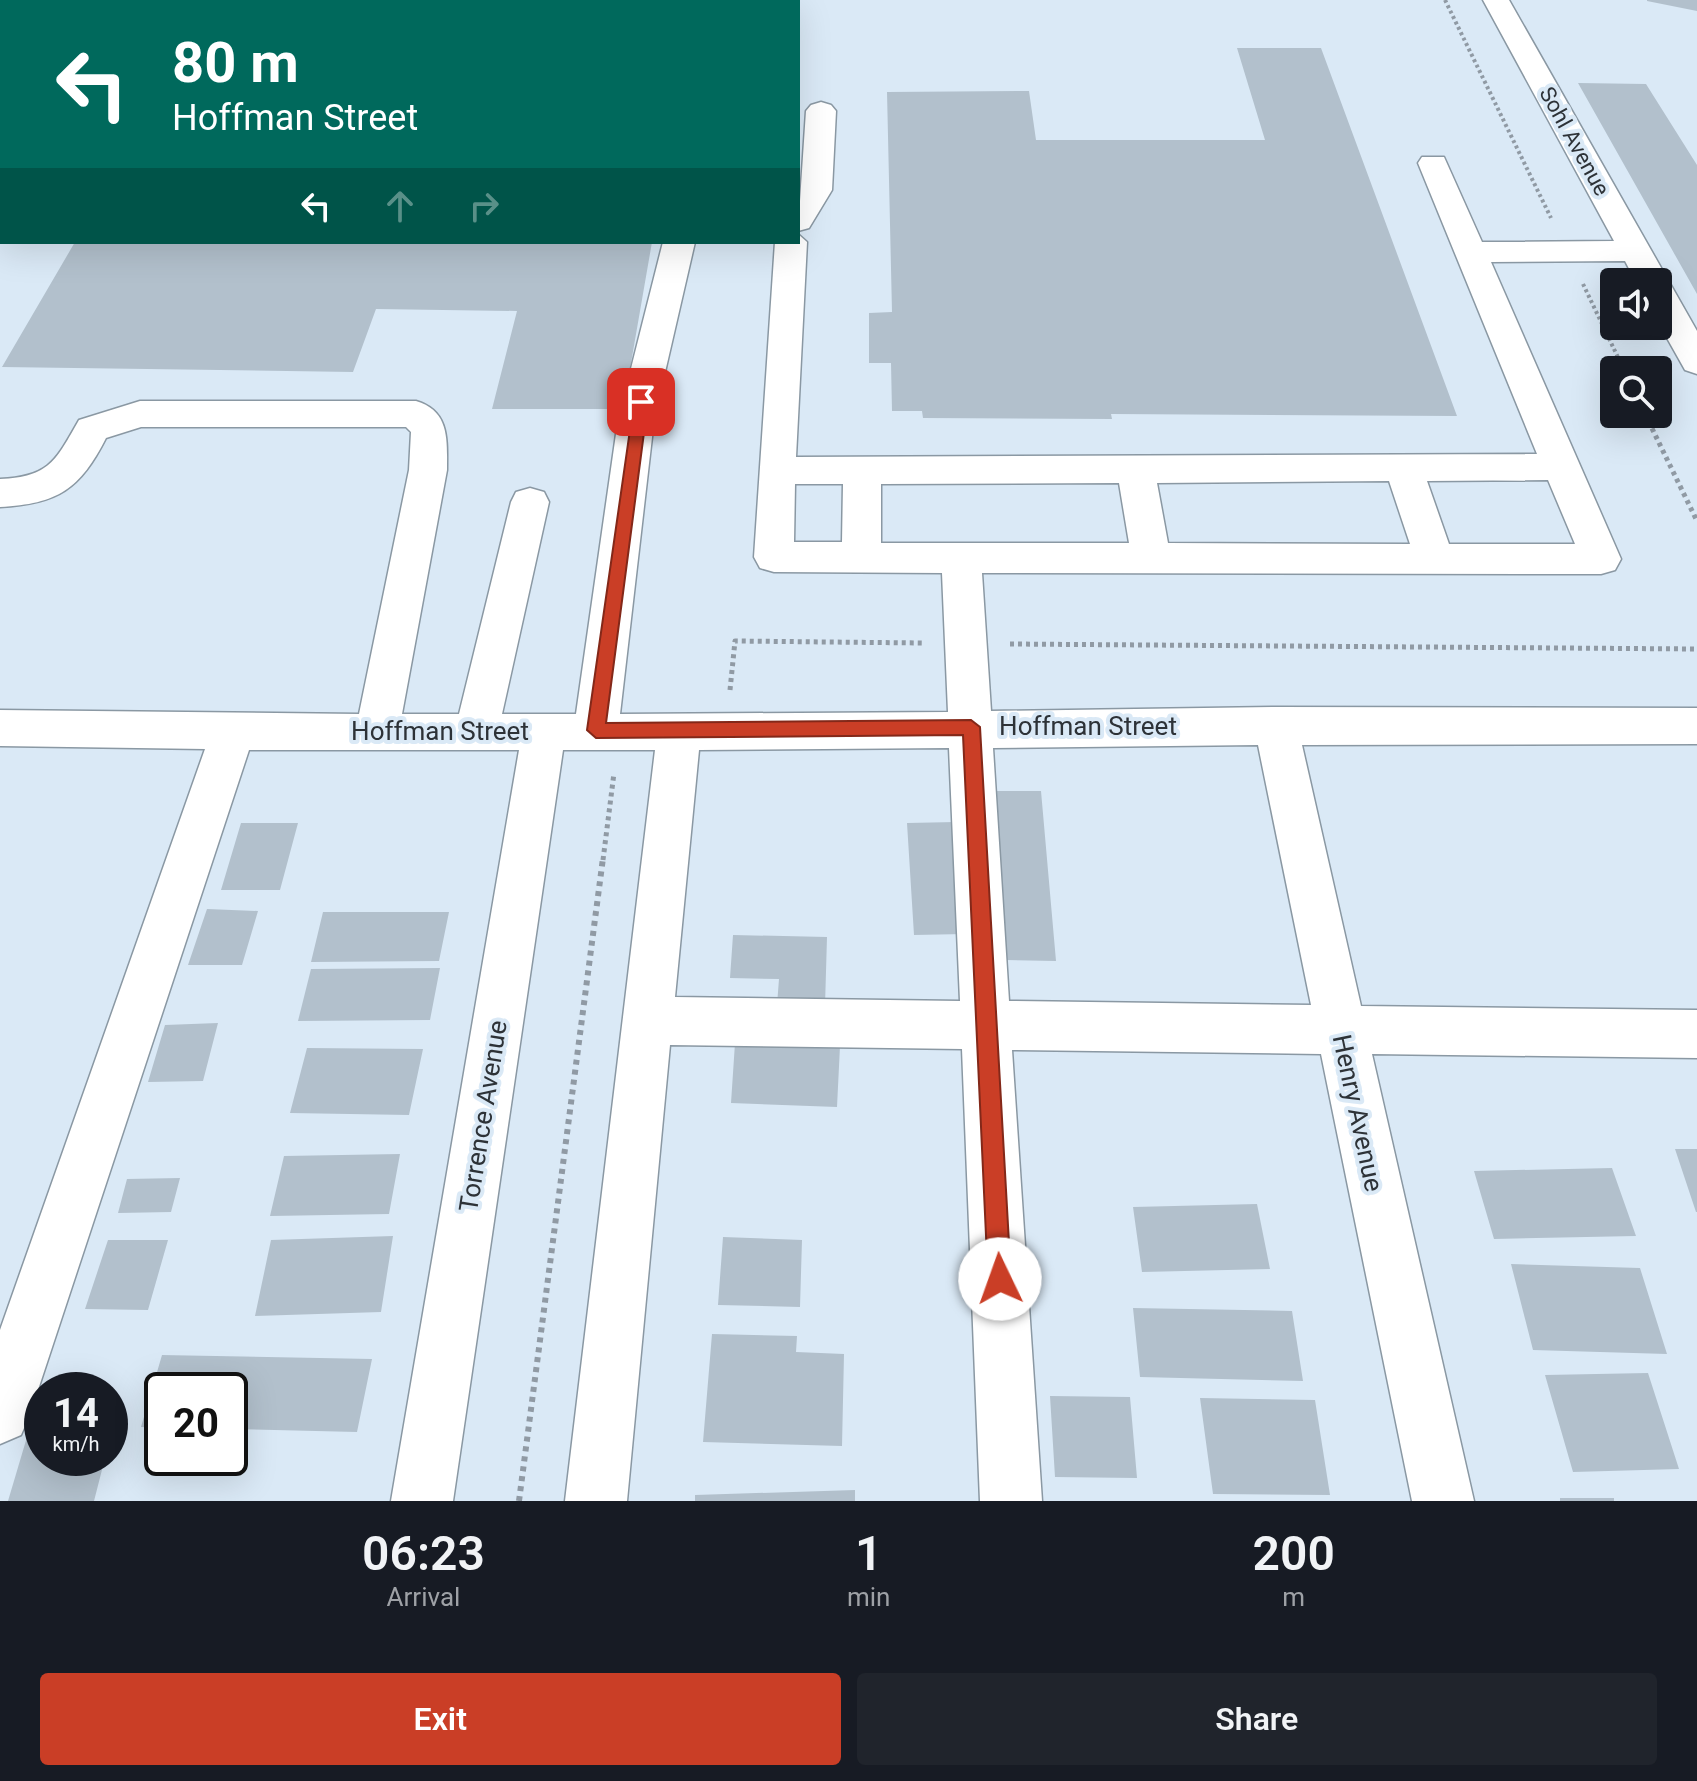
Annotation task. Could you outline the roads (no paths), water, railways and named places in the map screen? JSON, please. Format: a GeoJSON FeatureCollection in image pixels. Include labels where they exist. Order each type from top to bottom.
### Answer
{"type":"FeatureCollection","features":[{"type":"Feature","properties":{"kind":"street","name":"Sohl Avenue"},"geometry":{"type":"LineString","coordinates":[[1496,0],[1645,268]]}},
{"type":"Feature","properties":{"kind":"street"},"geometry":{"type":"LineString","coordinates":[[800,218],[816,190],[821,111]]}},
{"type":"Feature","properties":{"kind":"street"},"geometry":{"type":"LineString","coordinates":[[791,244],[774,557],[1601,559],[1433,163]]}},
{"type":"Feature","properties":{"kind":"street"},"geometry":{"type":"LineString","coordinates":[[596,730],[636,420],[679,244]]}},
{"type":"Feature","properties":{"kind":"street"},"geometry":{"type":"LineString","coordinates":[[1471,252],[1636,251]]}},
{"type":"Feature","properties":{"kind":"street"},"geometry":{"type":"LineString","coordinates":[[1672,316],[1697,362]]}},
{"type":"Feature","properties":{"kind":"street"},"geometry":{"type":"LineString","coordinates":[[0,493],[30,493],[69,473],[92,429],[140,414],[416,414],[429,429],[428,470],[377,732]]}},
{"type":"Feature","properties":{"kind":"street"},"geometry":{"type":"LineString","coordinates":[[777,471],[1561,467]]}},
{"type":"Feature","properties":{"kind":"street"},"geometry":{"type":"LineString","coordinates":[[1403,468],[1435,559]]}},
{"type":"Feature","properties":{"kind":"street"},"geometry":{"type":"LineString","coordinates":[[1136,469],[1151,558]]}},
{"type":"Feature","properties":{"kind":"street"},"geometry":{"type":"LineString","coordinates":[[861,557],[862,471]]}},
{"type":"Feature","properties":{"kind":"street"},"geometry":{"type":"LineString","coordinates":[[477,731],[530,502]]}},
{"type":"Feature","properties":{"kind":"street"},"geometry":{"type":"LineString","coordinates":[[961,558],[1011,1501]]}},
{"type":"Feature","properties":{"kind":"street","name":"Hoffman Street"},"geometry":{"type":"LineString","coordinates":[[0,728],[233,733],[1276,725],[1697,726]]}},
{"type":"Feature","properties":{"kind":"street","name":"Henry Avenue"},"geometry":{"type":"LineString","coordinates":[[1276,725],[1443,1501]]}},
{"type":"Feature","properties":{"kind":"street","name":"Torrence Avenue"},"geometry":{"type":"LineString","coordinates":[[422,1501],[544,730]]}},
{"type":"Feature","properties":{"kind":"street"},"geometry":{"type":"LineString","coordinates":[[596,1501],[679,730]]}},
{"type":"Feature","properties":{"kind":"street"},"geometry":{"type":"LineString","coordinates":[[0,1414],[233,733]]}},
{"type":"Feature","properties":{"kind":"street"},"geometry":{"type":"LineString","coordinates":[[646,1021],[1697,1034]]}}]}
